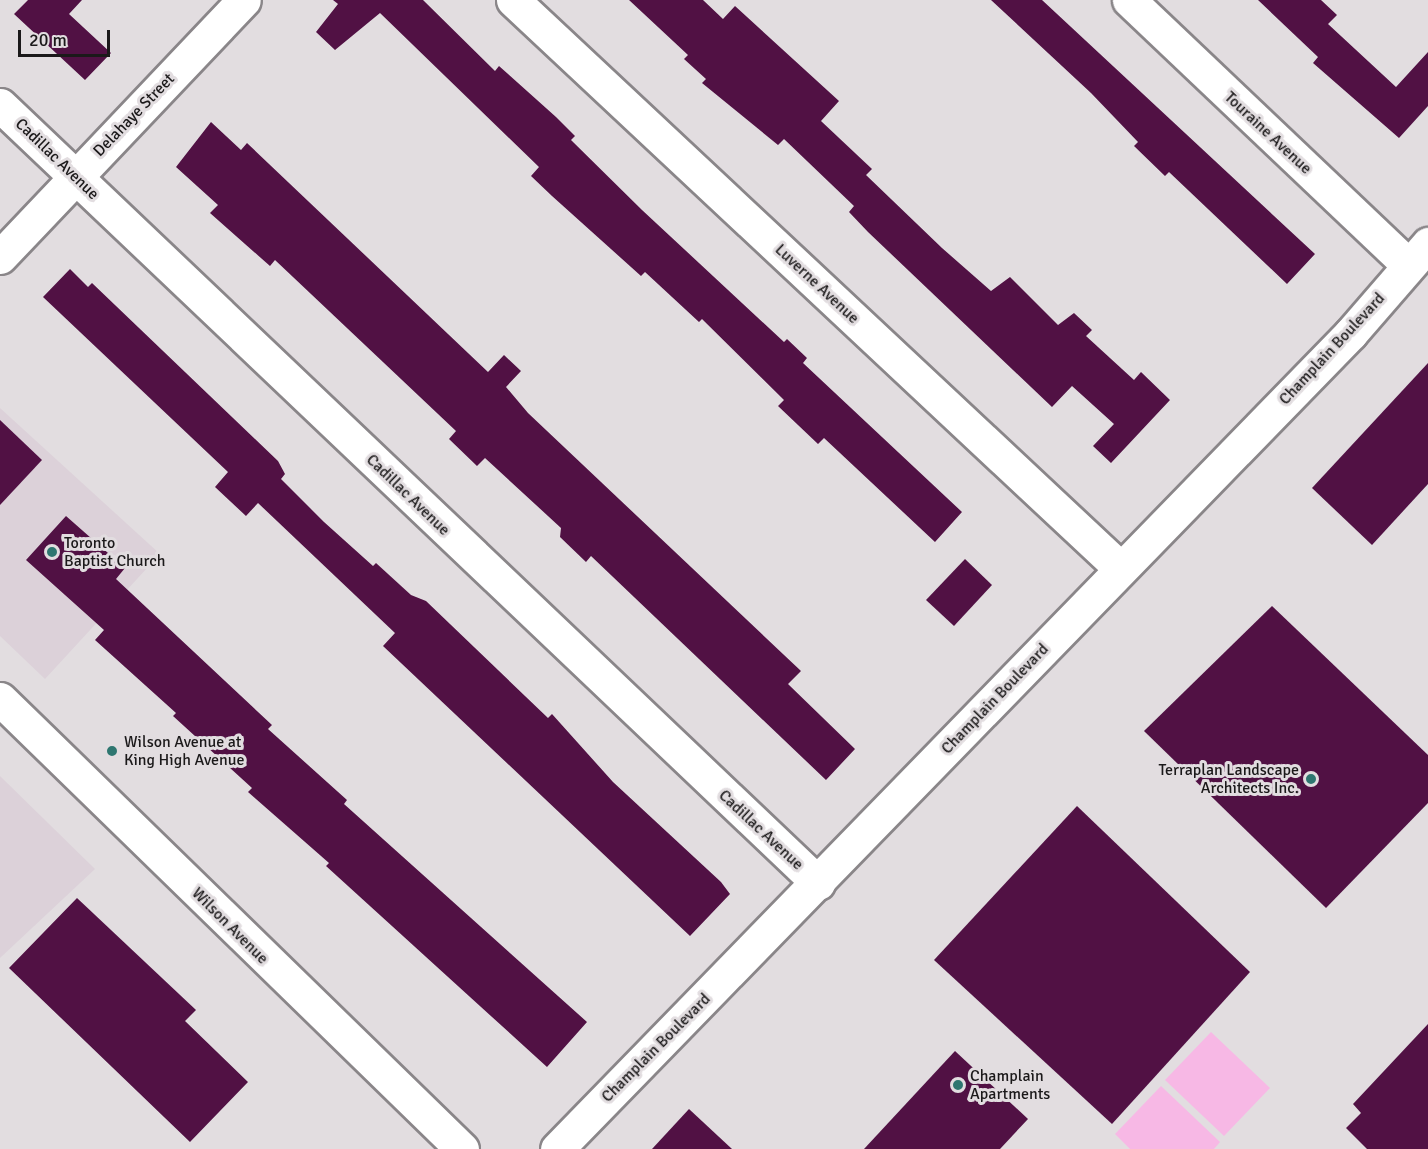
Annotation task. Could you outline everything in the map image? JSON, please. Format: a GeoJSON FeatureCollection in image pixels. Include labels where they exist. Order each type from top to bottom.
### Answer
{"type":"FeatureCollection","features":[{"type":"Feature","properties":{"kind":"street","name":"Delahaye Street"},"geometry":{"type":"LineString","coordinates":[[0,257],[244,0]]}},
{"type":"Feature","properties":{"kind":"street","name":"Luverne Avenue"},"geometry":{"type":"LineString","coordinates":[[513,0],[1120,567]]}},
{"type":"Feature","properties":{"kind":"street","name":"Touraine Avenue"},"geometry":{"type":"LineString","coordinates":[[1129,0],[1418,255]]}},
{"type":"Feature","properties":{"kind":"street","name":"Cadillac Avenue"},"geometry":{"type":"LineString","coordinates":[[0,105],[818,883]]}},
{"type":"Feature","properties":{"kind":"street","name":"Champlain Boulevard"},"geometry":{"type":"LineString","coordinates":[[557,1149],[818,883],[1120,567],[1351,333],[1418,255]]}},
{"type":"Feature","properties":{"kind":"street","name":"Wilson Avenue"},"geometry":{"type":"LineString","coordinates":[[0,699],[462,1149]]}},
{"type":"Feature","properties":{"kind":"shaded area"},"geometry":{"type":"Polygon","coordinates":[[[0,408],[160,554],[45,679],[0,636],[0,408]]]}},
{"type":"Feature","properties":{"kind":"shaded area"},"geometry":{"type":"Polygon","coordinates":[[[0,776],[95,869],[0,958],[0,776]]]}},
{"type":"Feature","properties":{"kind":"shaded area"},"geometry":{"type":"Polygon","coordinates":[[[1211,1032],[1270,1088],[1224,1136],[1165,1080],[1211,1032]]]}},
{"type":"Feature","properties":{"kind":"shaded area"},"geometry":{"type":"Polygon","coordinates":[[[1161,1086],[1220,1142],[1214,1149],[1130,1149],[1115,1134],[1161,1086]]]}},
{"type":"Feature","properties":{"kind":"building"},"geometry":{"type":"Polygon","coordinates":[[[28,0],[82,0],[69,14],[111,53],[85,80],[14,14],[28,0]]]}},
{"type":"Feature","properties":{"kind":"building"},"geometry":{"type":"Polygon","coordinates":[[[333,0],[423,0],[495,71],[499,66],[556,117],[575,136],[571,140],[642,210],[784,342],[787,339],[807,358],[803,363],[962,512],[935,542],[824,438],[818,444],[778,406],[784,400],[702,319],[699,322],[645,272],[641,276],[531,176],[539,167],[380,13],[335,50],[316,32],[338,4],[333,0]]]}},
{"type":"Feature","properties":{"kind":"building"},"geometry":{"type":"Polygon","coordinates":[[[629,0],[703,0],[723,19],[735,6],[839,101],[821,121],[872,169],[866,175],[942,248],[991,291],[1010,277],[1058,325],[1074,313],[1092,330],[1086,336],[1134,380],[1141,372],[1170,400],[1111,463],[1093,446],[1114,424],[1072,386],[1052,407],[868,232],[849,212],[854,206],[784,139],[778,145],[702,83],[706,79],[684,59],[688,55],[629,0]]]}},
{"type":"Feature","properties":{"kind":"building"},"geometry":{"type":"Polygon","coordinates":[[[991,0],[1042,0],[1315,254],[1287,284],[1169,172],[1165,176],[1134,146],[1138,142],[1091,93],[991,0]]]}},
{"type":"Feature","properties":{"kind":"building"},"geometry":{"type":"Polygon","coordinates":[[[1258,0],[1321,0],[1337,15],[1328,24],[1396,87],[1428,52],[1428,106],[1399,138],[1313,63],[1318,57],[1258,0]]]}},
{"type":"Feature","properties":{"kind":"building"},"geometry":{"type":"Polygon","coordinates":[[[211,122],[241,150],[247,143],[488,372],[504,355],[521,371],[506,387],[528,413],[801,671],[788,684],[855,749],[826,780],[591,556],[586,562],[560,537],[561,528],[485,458],[477,466],[449,439],[456,431],[275,260],[270,266],[210,213],[218,205],[176,167],[211,122]]]}},
{"type":"Feature","properties":{"kind":"building"},"geometry":{"type":"Polygon","coordinates":[[[70,269],[88,287],[92,283],[278,461],[285,474],[281,479],[324,522],[373,566],[376,563],[411,595],[426,601],[548,718],[552,714],[613,782],[721,882],[730,894],[690,936],[383,646],[395,633],[258,503],[246,516],[215,487],[228,472],[43,297],[70,269]]]}},
{"type":"Feature","properties":{"kind":"building"},"geometry":{"type":"Polygon","coordinates":[[[1428,363],[1428,484],[1372,545],[1312,488],[1428,363]]]}},
{"type":"Feature","properties":{"kind":"building"},"geometry":{"type":"Polygon","coordinates":[[[0,420],[42,460],[0,505],[0,420]]]}},
{"type":"Feature","properties":{"kind":"building"},"geometry":{"type":"Polygon","coordinates":[[[66,516],[125,568],[116,579],[272,725],[268,729],[347,800],[344,804],[587,1022],[547,1067],[326,866],[329,863],[248,792],[252,788],[173,716],[176,713],[95,640],[104,630],[26,560],[66,516]]]}},
{"type":"Feature","properties":{"kind":"building"},"geometry":{"type":"Polygon","coordinates":[[[965,559],[992,585],[954,626],[926,600],[965,559]]]}},
{"type":"Feature","properties":{"kind":"building","name":"Terraplan Landscape Architects Inc."},"geometry":{"type":"Polygon","coordinates":[[[1272,606],[1428,755],[1428,803],[1326,908],[1144,731],[1272,606]]]}},
{"type":"Feature","properties":{"kind":"building"},"geometry":{"type":"Polygon","coordinates":[[[1077,806],[1250,972],[1112,1124],[934,960],[1077,806]]]}},
{"type":"Feature","properties":{"kind":"building"},"geometry":{"type":"Polygon","coordinates":[[[77,898],[196,1010],[185,1021],[248,1082],[190,1142],[9,968],[77,898]]]}},
{"type":"Feature","properties":{"kind":"building"},"geometry":{"type":"Polygon","coordinates":[[[1428,1024],[1428,1149],[1367,1149],[1346,1128],[1361,1113],[1353,1104],[1428,1024]]]}},
{"type":"Feature","properties":{"kind":"building","name":"Champlain Apartments"},"geometry":{"type":"Polygon","coordinates":[[[955,1051],[1028,1119],[1000,1149],[864,1149],[955,1051]]]}},
{"type":"Feature","properties":{"kind":"building"},"geometry":{"type":"Polygon","coordinates":[[[689,1109],[732,1149],[652,1149],[689,1109]]]}},
{"type":"Feature","properties":{"kind":"place","name":"Toronto Baptist Church"},"geometry":{"type":"Point","coordinates":[52,552]}},
{"type":"Feature","properties":{"kind":"place","name":"Wilson Avenue at King High Avenue"},"geometry":{"type":"Point","coordinates":[112,751]}},
{"type":"Feature","properties":{"kind":"place","name":"Terraplan Landscape Architects Inc."},"geometry":{"type":"Point","coordinates":[1311,779]}},
{"type":"Feature","properties":{"kind":"place","name":"Champlain Apartments"},"geometry":{"type":"Point","coordinates":[958,1085]}}]}
